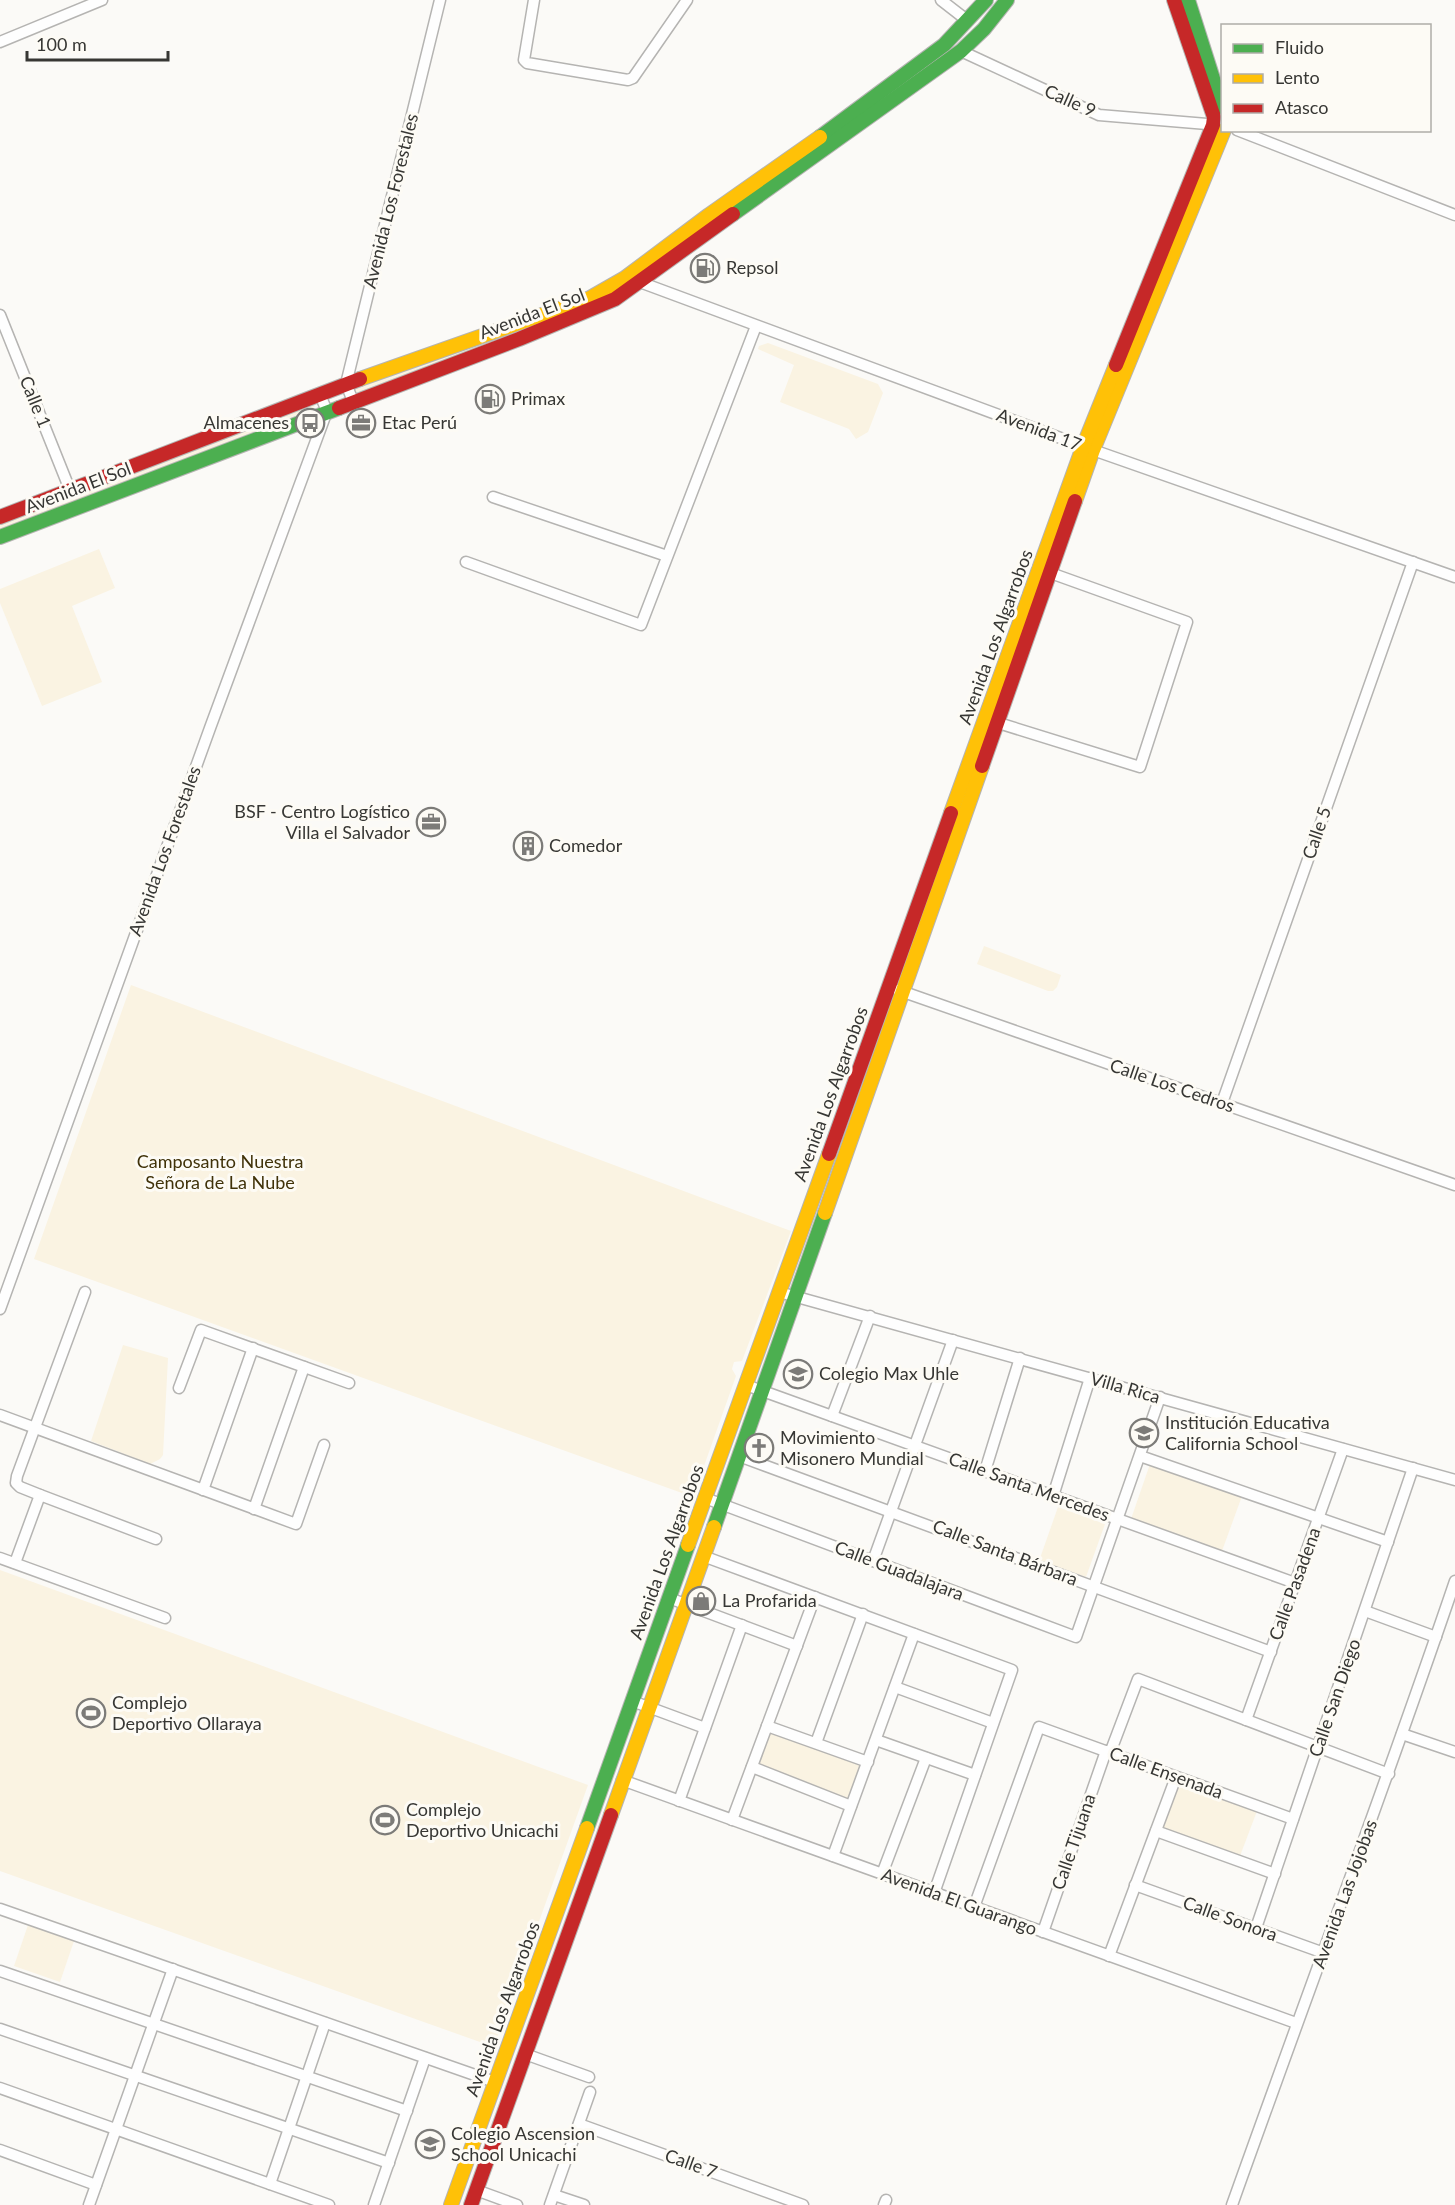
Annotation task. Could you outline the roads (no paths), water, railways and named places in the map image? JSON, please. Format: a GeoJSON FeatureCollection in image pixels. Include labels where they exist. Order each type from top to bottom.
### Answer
{"type":"FeatureCollection","features":[{"type":"Feature","properties":{"kind":"street"},"geometry":{"type":"LineString","coordinates":[[0,42],[102,0]]}},
{"type":"Feature","properties":{"kind":"street","name":"Avenida Los Forestales"},"geometry":{"type":"LineString","coordinates":[[0,1309],[327,411],[346,384],[440,0]]}},
{"type":"Feature","properties":{"kind":"street"},"geometry":{"type":"LineString","coordinates":[[534,0],[524,60],[527,63],[628,80],[633,78],[687,0]]}},
{"type":"Feature","properties":{"kind":"street"},"geometry":{"type":"LineString","coordinates":[[941,0],[968,21]]}},
{"type":"Feature","properties":{"kind":"street","name":"Avenida El Sol"},"geometry":{"type":"LineString","coordinates":[[0,517],[346,384],[590,298],[625,278],[944,45],[986,0]]}},
{"type":"Feature","properties":{"kind":"street","name":"Avenida El Sol"},"geometry":{"type":"LineString","coordinates":[[0,537],[590,311],[615,299],[961,51],[984,29],[1007,0]]}},
{"type":"Feature","properties":{"kind":"street"},"geometry":{"type":"LineString","coordinates":[[1174,0],[1214,117],[1220,127]]}},
{"type":"Feature","properties":{"kind":"street"},"geometry":{"type":"LineString","coordinates":[[1188,0],[1221,103]]}},
{"type":"Feature","properties":{"kind":"street","name":"Calle 9"},"geometry":{"type":"LineString","coordinates":[[961,51],[1099,115],[1220,127]]}},
{"type":"Feature","properties":{"kind":"street","name":"Avenida Los Algarrobos"},"geometry":{"type":"LineString","coordinates":[[475,2200],[622,1780],[762,1391],[896,989],[1088,449],[1220,127]]}},
{"type":"Feature","properties":{"kind":"street"},"geometry":{"type":"LineString","coordinates":[[1242,132],[1455,215]]}},
{"type":"Feature","properties":{"kind":"street","name":"Avenida 17"},"geometry":{"type":"LineString","coordinates":[[625,278],[1088,449],[1455,577]]}},
{"type":"Feature","properties":{"kind":"street","name":"Calle 1"},"geometry":{"type":"LineString","coordinates":[[0,315],[70,490]]}},
{"type":"Feature","properties":{"kind":"street"},"geometry":{"type":"LineString","coordinates":[[466,562],[640,625],[756,326]]}},
{"type":"Feature","properties":{"kind":"street"},"geometry":{"type":"LineString","coordinates":[[346,384],[353,401]]}},
{"type":"Feature","properties":{"kind":"street"},"geometry":{"type":"LineString","coordinates":[[320,394],[327,411]]}},
{"type":"Feature","properties":{"kind":"street"},"geometry":{"type":"LineString","coordinates":[[493,497],[667,556]]}},
{"type":"Feature","properties":{"kind":"street","name":"Calle 5"},"geometry":{"type":"LineString","coordinates":[[1222,1103],[1413,562]]}},
{"type":"Feature","properties":{"kind":"street"},"geometry":{"type":"LineString","coordinates":[[991,721],[1140,767],[1187,622],[1045,570]]}},
{"type":"Feature","properties":{"kind":"street","name":"Avenida Los Algarrobos"},"geometry":{"type":"LineString","coordinates":[[451,2205],[779,1292],[896,989]]}},
{"type":"Feature","properties":{"kind":"street","name":"Calle Los Cedros"},"geometry":{"type":"LineString","coordinates":[[896,989],[1455,1185]]}},
{"type":"Feature","properties":{"kind":"street"},"geometry":{"type":"LineString","coordinates":[[85,1292],[16,1483],[20,1487],[156,1539]]}},
{"type":"Feature","properties":{"kind":"street","name":"Villa Rica"},"geometry":{"type":"LineString","coordinates":[[779,1292],[1455,1480]]}},
{"type":"Feature","properties":{"kind":"street"},"geometry":{"type":"LineString","coordinates":[[832,1416],[870,1316]]}},
{"type":"Feature","properties":{"kind":"street"},"geometry":{"type":"LineString","coordinates":[[179,1388],[201,1330],[349,1383]]}},
{"type":"Feature","properties":{"kind":"street"},"geometry":{"type":"LineString","coordinates":[[873,1561],[953,1340]]}},
{"type":"Feature","properties":{"kind":"street"},"geometry":{"type":"LineString","coordinates":[[203,1490],[253,1348]]}},
{"type":"Feature","properties":{"kind":"street"},"geometry":{"type":"LineString","coordinates":[[985,1471],[1020,1359]]}},
{"type":"Feature","properties":{"kind":"street"},"geometry":{"type":"LineString","coordinates":[[254,1509],[304,1367]]}},
{"type":"Feature","properties":{"kind":"street"},"geometry":{"type":"LineString","coordinates":[[1053,1496],[1090,1378]]}},
{"type":"Feature","properties":{"kind":"street","name":"Calle Santa Mercedes"},"geometry":{"type":"LineString","coordinates":[[746,1385],[1295,1583]]}},
{"type":"Feature","properties":{"kind":"street"},"geometry":{"type":"LineString","coordinates":[[1094,1586],[1160,1397]]}},
{"type":"Feature","properties":{"kind":"street"},"geometry":{"type":"LineString","coordinates":[[0,1415],[296,1524],[324,1445]]}},
{"type":"Feature","properties":{"kind":"street","name":"Calle Pasadena"},"geometry":{"type":"LineString","coordinates":[[1246,1720],[1344,1449]]}},
{"type":"Feature","properties":{"kind":"street","name":"Calle Santa Bárbara"},"geometry":{"type":"LineString","coordinates":[[739,1456],[1271,1652]]}},
{"type":"Feature","properties":{"kind":"street"},"geometry":{"type":"LineString","coordinates":[[1140,1456],[1388,1542]]}},
{"type":"Feature","properties":{"kind":"street","name":"Calle San Diego"},"geometry":{"type":"LineString","coordinates":[[1256,1928],[1413,1468]]}},
{"type":"Feature","properties":{"kind":"street"},"geometry":{"type":"LineString","coordinates":[[15,1563],[40,1495]]}},
{"type":"Feature","properties":{"kind":"street","name":"Calle Guadalajara"},"geometry":{"type":"LineString","coordinates":[[705,1498],[1076,1637],[1094,1586]]}},
{"type":"Feature","properties":{"kind":"street"},"geometry":{"type":"LineString","coordinates":[[703,1556],[1011,1670],[934,1893]]}},
{"type":"Feature","properties":{"kind":"street"},"geometry":{"type":"LineString","coordinates":[[0,1558],[165,1618]]}},
{"type":"Feature","properties":{"kind":"street","name":"Avenida Las Jojobas"},"geometry":{"type":"LineString","coordinates":[[1232,2205],[1296,2024],[1389,1774],[1455,1581]]}},
{"type":"Feature","properties":{"kind":"street"},"geometry":{"type":"LineString","coordinates":[[732,1820],[815,1597]]}},
{"type":"Feature","properties":{"kind":"street"},"geometry":{"type":"LineString","coordinates":[[669,1598],[797,1646]]}},
{"type":"Feature","properties":{"kind":"street"},"geometry":{"type":"LineString","coordinates":[[1365,1611],[1436,1637]]}},
{"type":"Feature","properties":{"kind":"street"},"geometry":{"type":"LineString","coordinates":[[816,1743],[863,1614]]}},
{"type":"Feature","properties":{"kind":"street"},"geometry":{"type":"LineString","coordinates":[[679,1801],[742,1625]]}},
{"type":"Feature","properties":{"kind":"street"},"geometry":{"type":"LineString","coordinates":[[833,1856],[914,1634]]}},
{"type":"Feature","properties":{"kind":"street","name":"Calle Tijuana"},"geometry":{"type":"LineString","coordinates":[[1043,1932],[1108,1752],[1138,1679],[1246,1720]]}},
{"type":"Feature","properties":{"kind":"street"},"geometry":{"type":"LineString","coordinates":[[895,1687],[993,1723]]}},
{"type":"Feature","properties":{"kind":"street"},"geometry":{"type":"LineString","coordinates":[[632,1701],[705,1728]]}},
{"type":"Feature","properties":{"kind":"street"},"geometry":{"type":"LineString","coordinates":[[1246,1720],[1389,1774]]}},
{"type":"Feature","properties":{"kind":"street"},"geometry":{"type":"LineString","coordinates":[[768,1725],[868,1762]]}},
{"type":"Feature","properties":{"kind":"street","name":"Calle Ensenada"},"geometry":{"type":"LineString","coordinates":[[974,1907],[1039,1727],[1293,1819]]}},
{"type":"Feature","properties":{"kind":"street"},"geometry":{"type":"LineString","coordinates":[[1402,1734],[1455,1752]]}},
{"type":"Feature","properties":{"kind":"street"},"geometry":{"type":"LineString","coordinates":[[876,1740],[975,1775]]}},
{"type":"Feature","properties":{"kind":"street"},"geometry":{"type":"LineString","coordinates":[[882,1874],[926,1758]]}},
{"type":"Feature","properties":{"kind":"street"},"geometry":{"type":"LineString","coordinates":[[752,1767],[851,1806]]}},
{"type":"Feature","properties":{"kind":"street"},"geometry":{"type":"LineString","coordinates":[[606,1774],[622,1780]]}},
{"type":"Feature","properties":{"kind":"street"},"geometry":{"type":"LineString","coordinates":[[1109,1956],[1176,1777]]}},
{"type":"Feature","properties":{"kind":"street","name":"Avenida El Guarango"},"geometry":{"type":"LineString","coordinates":[[622,1780],[1296,2024]]}},
{"type":"Feature","properties":{"kind":"street"},"geometry":{"type":"LineString","coordinates":[[1156,1830],[1275,1874]]}},
{"type":"Feature","properties":{"kind":"street","name":"Calle Sonora"},"geometry":{"type":"LineString","coordinates":[[1135,1885],[1324,1953]]}},
{"type":"Feature","properties":{"kind":"street"},"geometry":{"type":"LineString","coordinates":[[0,1909],[495,2082]]}},
{"type":"Feature","properties":{"kind":"street"},"geometry":{"type":"LineString","coordinates":[[89,2205],[173,1969]]}},
{"type":"Feature","properties":{"kind":"street"},"geometry":{"type":"LineString","coordinates":[[0,1971],[406,2111]]}},
{"type":"Feature","properties":{"kind":"street"},"geometry":{"type":"LineString","coordinates":[[270,2184],[325,2023]]}},
{"type":"Feature","properties":{"kind":"street"},"geometry":{"type":"LineString","coordinates":[[0,2029],[388,2163]]}},
{"type":"Feature","properties":{"kind":"street"},"geometry":{"type":"LineString","coordinates":[[525,2054],[589,2077]]}},
{"type":"Feature","properties":{"kind":"street"},"geometry":{"type":"LineString","coordinates":[[374,2205],[425,2058]]}},
{"type":"Feature","properties":{"kind":"street"},"geometry":{"type":"LineString","coordinates":[[0,2088],[329,2205]]}},
{"type":"Feature","properties":{"kind":"street"},"geometry":{"type":"LineString","coordinates":[[584,2205],[552,2200],[590,2092]]}},
{"type":"Feature","properties":{"kind":"street","name":"Calle 7"},"geometry":{"type":"LineString","coordinates":[[579,2124],[802,2205]]}},
{"type":"Feature","properties":{"kind":"street"},"geometry":{"type":"LineString","coordinates":[[0,2150],[96,2185]]}},
{"type":"Feature","properties":{"kind":"street"},"geometry":{"type":"LineString","coordinates":[[475,2200],[517,2205]]}},
{"type":"Feature","properties":{"kind":"place","name":"Repsol"},"geometry":{"type":"Point","coordinates":[705,268]}},
{"type":"Feature","properties":{"kind":"place","name":"Primax"},"geometry":{"type":"Point","coordinates":[490,399]}},
{"type":"Feature","properties":{"kind":"place","name":"Almacenes"},"geometry":{"type":"Point","coordinates":[310,423]}},
{"type":"Feature","properties":{"kind":"place","name":"Etac Perú"},"geometry":{"type":"Point","coordinates":[361,423]}},
{"type":"Feature","properties":{"kind":"place","name":"BSF - Centro Logístico Villa el Salvador"},"geometry":{"type":"Point","coordinates":[431,822]}},
{"type":"Feature","properties":{"kind":"place","name":"Comedor"},"geometry":{"type":"Point","coordinates":[528,846]}},
{"type":"Feature","properties":{"kind":"place","name":"Colegio Max Uhle"},"geometry":{"type":"Point","coordinates":[798,1374]}},
{"type":"Feature","properties":{"kind":"place","name":"Institución Educativa California School"},"geometry":{"type":"Point","coordinates":[1144,1433]}},
{"type":"Feature","properties":{"kind":"place","name":"Movimiento Misonero Mundial"},"geometry":{"type":"Point","coordinates":[759,1448]}},
{"type":"Feature","properties":{"kind":"place","name":"La Profarida"},"geometry":{"type":"Point","coordinates":[701,1601]}},
{"type":"Feature","properties":{"kind":"place","name":"Complejo Deportivo Ollaraya"},"geometry":{"type":"Point","coordinates":[91,1713]}},
{"type":"Feature","properties":{"kind":"place","name":"Complejo Deportivo Unicachi"},"geometry":{"type":"Point","coordinates":[385,1820]}},
{"type":"Feature","properties":{"kind":"place","name":"Colegio Ascension School Unicachi"},"geometry":{"type":"Point","coordinates":[430,2144]}},
{"type":"Feature","properties":{"kind":"park label","name":"Camposanto Nuestra Señora de La Nube"},"geometry":{"type":"Point","coordinates":[220,1172]}}]}
